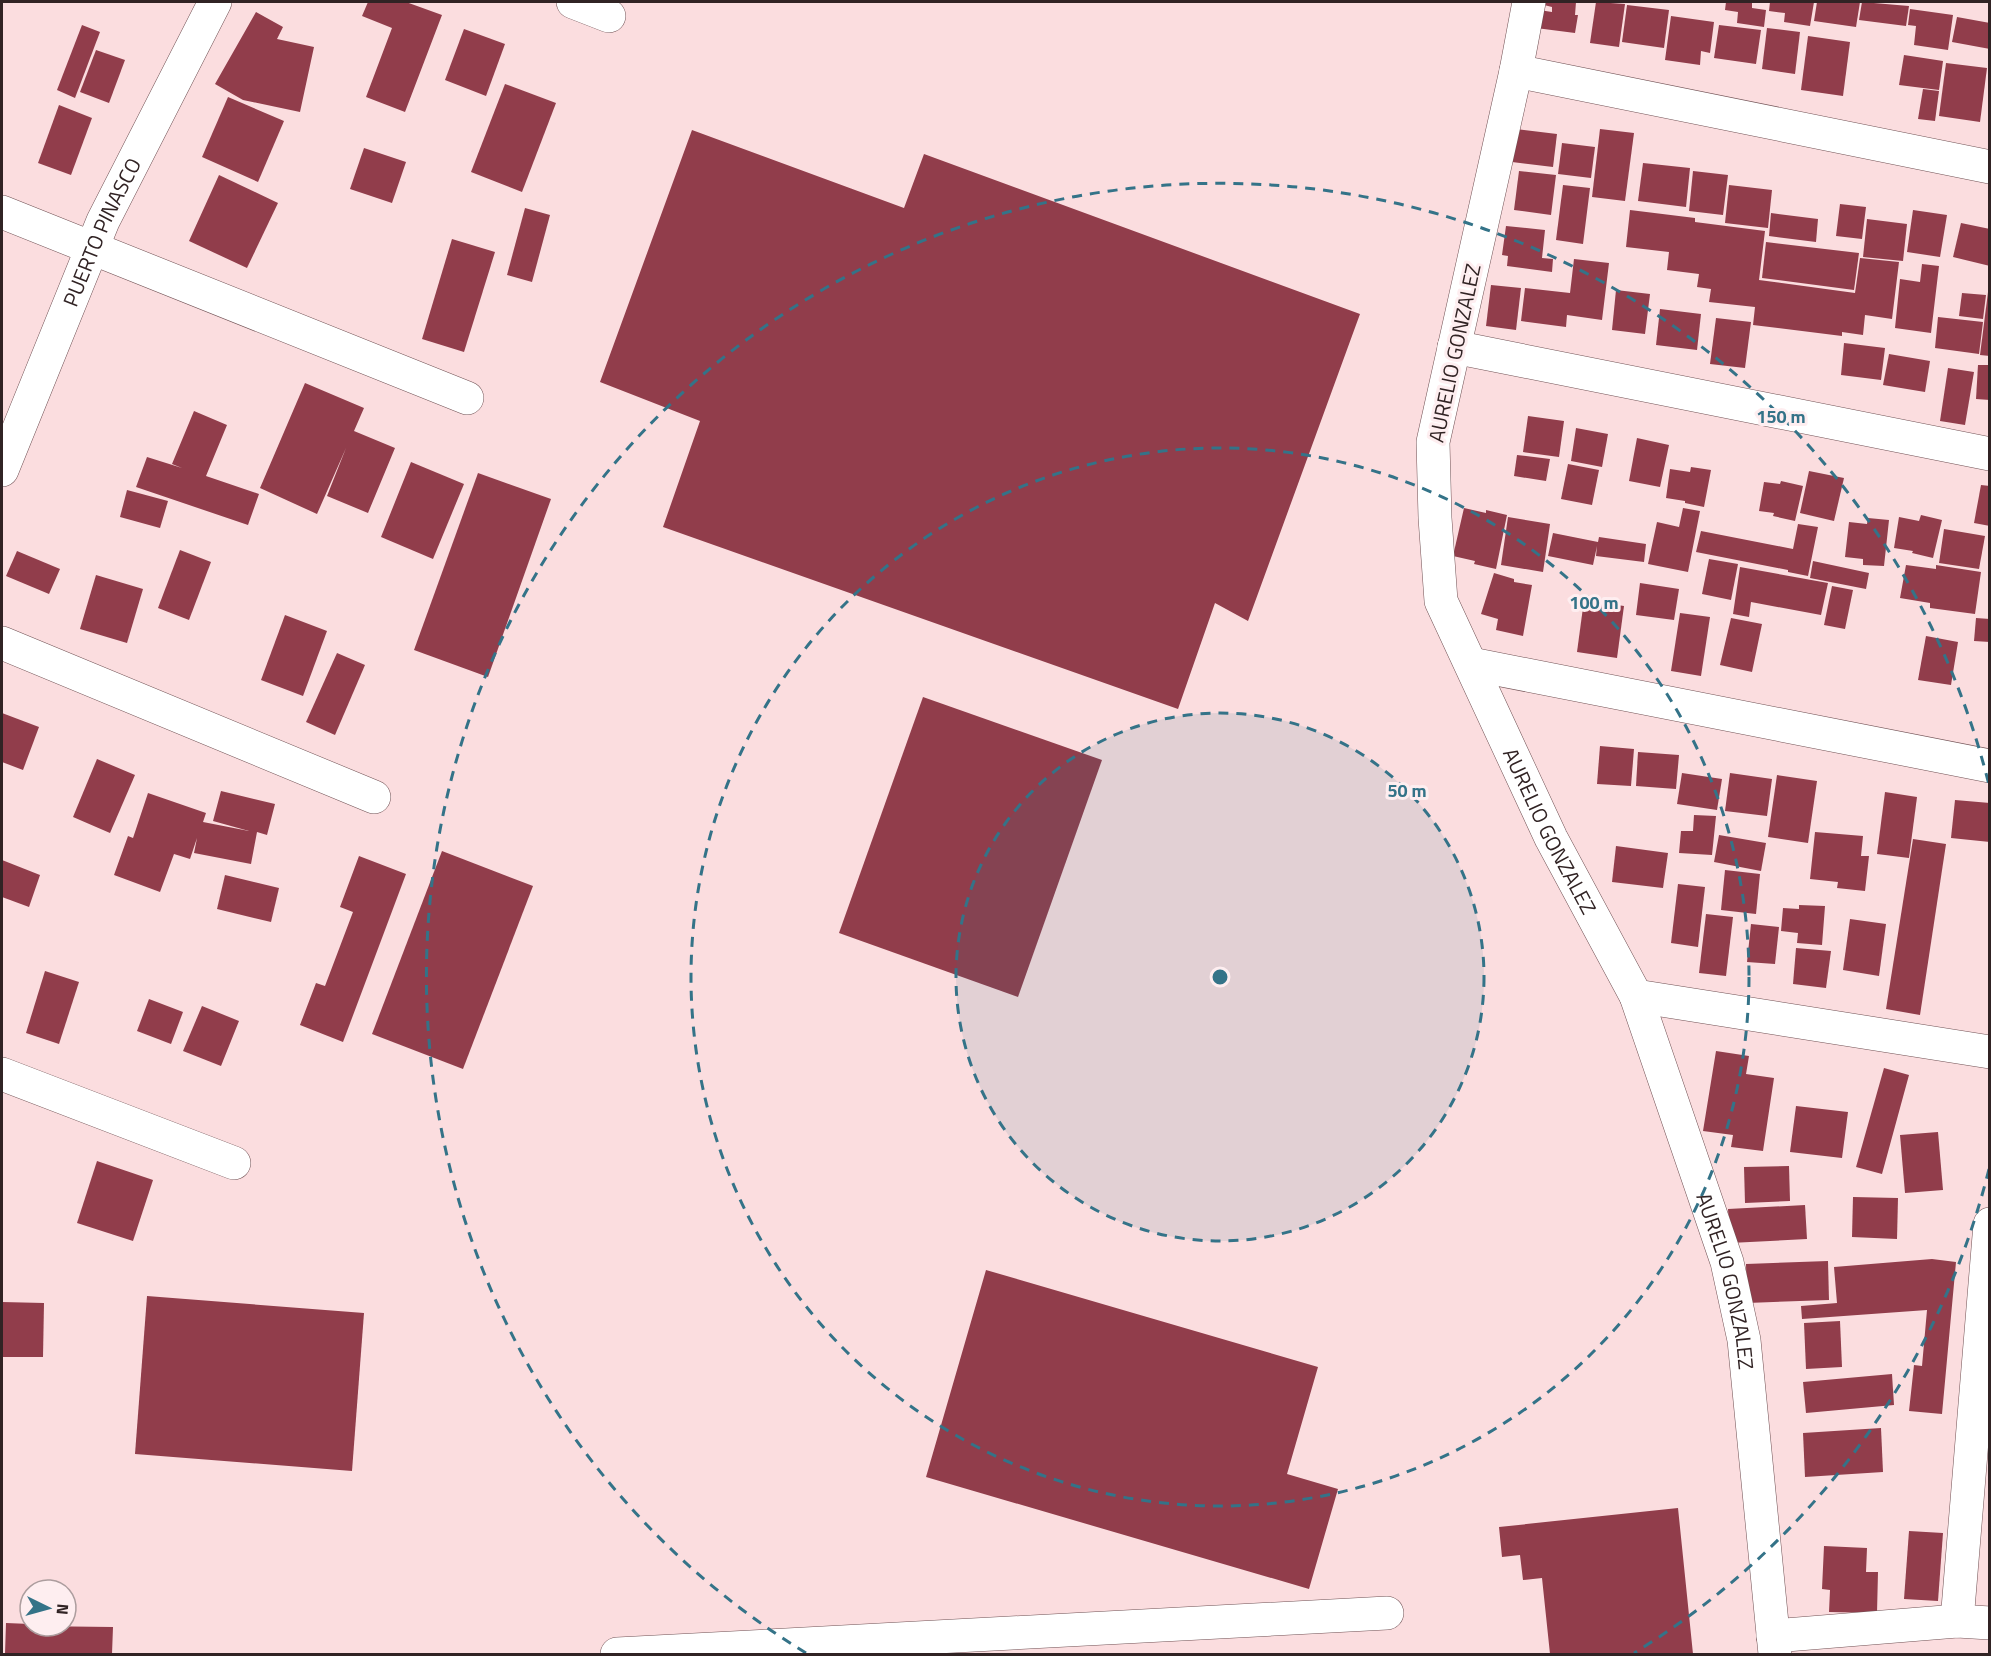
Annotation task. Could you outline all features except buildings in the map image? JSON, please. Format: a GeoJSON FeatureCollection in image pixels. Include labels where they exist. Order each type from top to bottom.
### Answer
{"type":"FeatureCollection","features":[{"type":"Feature","properties":{"kind":"street","name":"PUERTO PINASCO"},"geometry":{"type":"LineString","coordinates":[[2,470],[103,221],[215,2]]}},
{"type":"Feature","properties":{"kind":"street"},"geometry":{"type":"LineString","coordinates":[[573,2],[609,16]]}},
{"type":"Feature","properties":{"kind":"street","name":"AURELIO GONZALEZ"},"geometry":{"type":"LineString","coordinates":[[1529,2],[1516,71],[1433,442],[1435,518],[1441,601],[1551,838],[1636,996],[1727,1262],[1744,1340],[1774,1645]]}},
{"type":"Feature","properties":{"kind":"street"},"geometry":{"type":"LineString","coordinates":[[1516,71],[1989,167]]}},
{"type":"Feature","properties":{"kind":"street"},"geometry":{"type":"LineString","coordinates":[[2,212],[467,398]]}},
{"type":"Feature","properties":{"kind":"street"},"geometry":{"type":"LineString","coordinates":[[1454,347],[1989,454]]}},
{"type":"Feature","properties":{"kind":"street"},"geometry":{"type":"LineString","coordinates":[[2,643],[372,797]]}},
{"type":"Feature","properties":{"kind":"street"},"geometry":{"type":"LineString","coordinates":[[1471,664],[1989,766]]}},
{"type":"Feature","properties":{"kind":"street"},"geometry":{"type":"LineString","coordinates":[[1636,996],[1989,1052]]}},
{"type":"Feature","properties":{"kind":"street"},"geometry":{"type":"LineString","coordinates":[[2,1074],[234,1163]]}},
{"type":"Feature","properties":{"kind":"street"},"geometry":{"type":"LineString","coordinates":[[1957,1621],[1989,1224]]}},
{"type":"Feature","properties":{"kind":"street"},"geometry":{"type":"LineString","coordinates":[[617,1654],[1387,1613]]}},
{"type":"Feature","properties":{"kind":"street"},"geometry":{"type":"LineString","coordinates":[[1774,1645],[1957,1621],[1989,1623]]}}]}
